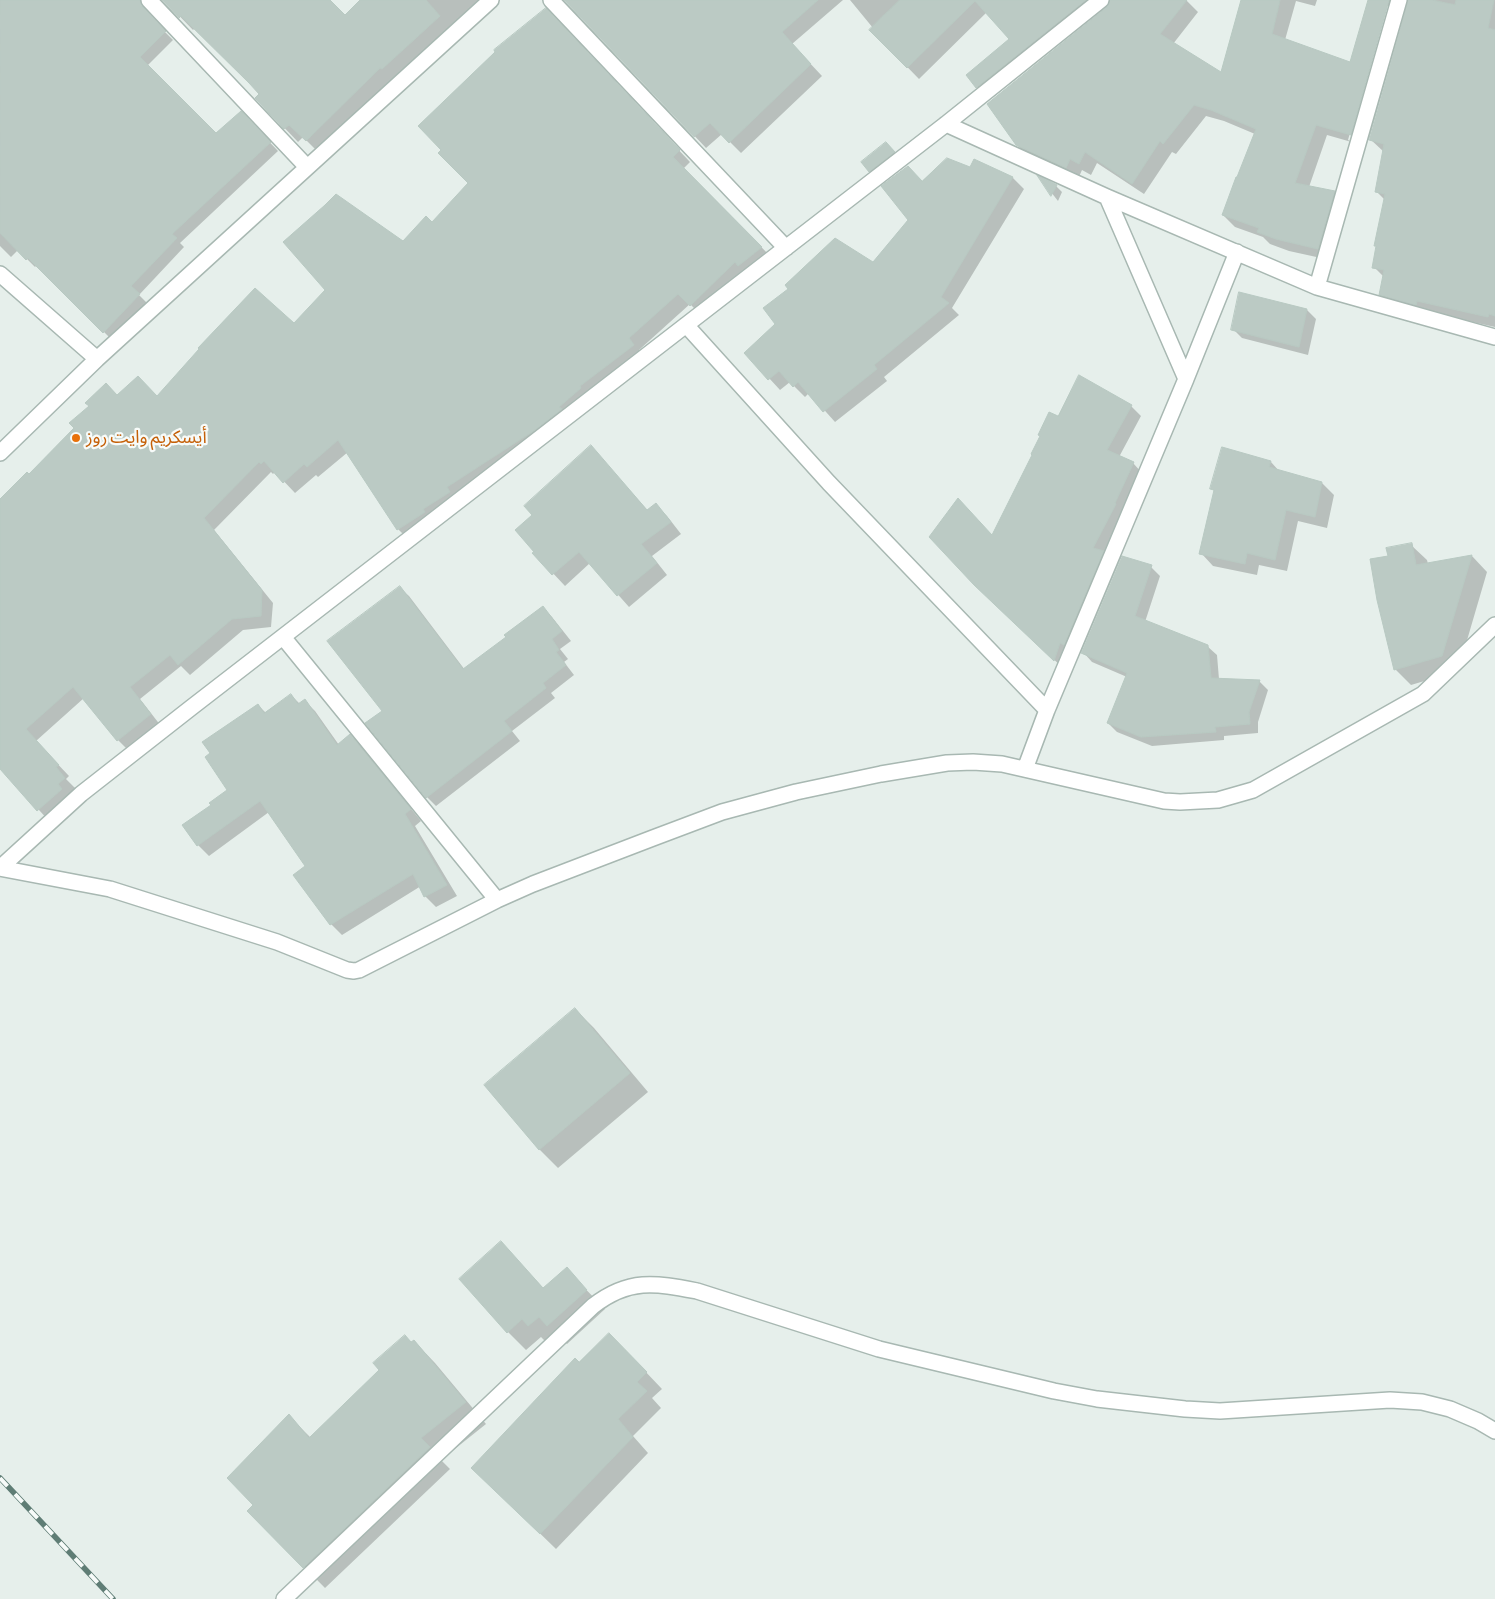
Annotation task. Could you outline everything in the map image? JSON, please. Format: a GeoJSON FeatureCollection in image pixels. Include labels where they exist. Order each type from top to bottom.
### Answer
{"type":"FeatureCollection","features":[{"type":"Feature","properties":{"kind":"street"},"geometry":{"type":"LineString","coordinates":[[149,0],[307,167]]}},
{"type":"Feature","properties":{"kind":"street"},"geometry":{"type":"LineString","coordinates":[[0,453],[96,359],[490,0]]}},
{"type":"Feature","properties":{"kind":"street"},"geometry":{"type":"LineString","coordinates":[[551,0],[786,248]]}},
{"type":"Feature","properties":{"kind":"street"},"geometry":{"type":"LineString","coordinates":[[0,868],[81,794],[946,124],[1101,0]]}},
{"type":"Feature","properties":{"kind":"street"},"geometry":{"type":"LineString","coordinates":[[1317,287],[1399,0]]}},
{"type":"Feature","properties":{"kind":"street"},"geometry":{"type":"LineString","coordinates":[[946,124],[1107,197],[1317,287],[1495,337]]}},
{"type":"Feature","properties":{"kind":"street"},"geometry":{"type":"LineString","coordinates":[[1107,197],[1186,379]]}},
{"type":"Feature","properties":{"kind":"street"},"geometry":{"type":"LineString","coordinates":[[1025,769],[1047,710],[1186,379],[1237,252]]}},
{"type":"Feature","properties":{"kind":"street"},"geometry":{"type":"LineString","coordinates":[[0,274],[96,359]]}},
{"type":"Feature","properties":{"kind":"street"},"geometry":{"type":"LineString","coordinates":[[686,325],[829,483],[1047,710]]}},
{"type":"Feature","properties":{"kind":"street"},"geometry":{"type":"LineString","coordinates":[[0,868],[110,889],[277,942],[354,971],[360,970],[497,900],[570,869],[722,812],[796,792],[881,774],[947,763],[973,762],[1002,764],[1180,802],[1218,800],[1253,790],[1423,694],[1495,625]]}},
{"type":"Feature","properties":{"kind":"street"},"geometry":{"type":"LineString","coordinates":[[282,637],[497,900]]}},
{"type":"Feature","properties":{"kind":"street"},"geometry":{"type":"LineString","coordinates":[[284,1599],[593,1306],[605,1296],[624,1288],[645,1283],[697,1291],[879,1349],[1054,1392],[1097,1399],[1220,1411],[1390,1400],[1422,1402],[1450,1409],[1495,1431]]}},
{"type":"Feature","properties":{"kind":"building"},"geometry":{"type":"Polygon","coordinates":[[[0,0],[140,0],[142,6],[166,31],[140,57],[216,133],[241,111],[271,142],[172,234],[177,238],[131,286],[140,294],[103,333],[28,258],[26,260],[0,233],[0,0]]]}},
{"type":"Feature","properties":{"kind":"building"},"geometry":{"type":"Polygon","coordinates":[[[162,0],[330,0],[345,15],[360,0],[426,0],[440,16],[382,69],[380,68],[306,141],[289,125],[284,129],[255,98],[259,94],[249,83],[181,16],[179,18],[162,0]]]}},
{"type":"Feature","properties":{"kind":"building"},"geometry":{"type":"Polygon","coordinates":[[[564,0],[818,0],[782,32],[811,64],[729,143],[710,123],[694,137],[564,0]]]}},
{"type":"Feature","properties":{"kind":"building"},"geometry":{"type":"Polygon","coordinates":[[[900,0],[1086,0],[976,88],[966,75],[1009,39],[975,1],[907,68],[869,30],[900,0]]]}},
{"type":"Feature","properties":{"kind":"building"},"geometry":{"type":"Polygon","coordinates":[[[1110,0],[1187,0],[1160,34],[1221,72],[1241,0],[1280,0],[1272,34],[1350,62],[1368,0],[1389,0],[1351,135],[1316,125],[1295,183],[1335,191],[1318,249],[1276,239],[1257,232],[1259,228],[1222,215],[1256,129],[1211,110],[1194,105],[1163,144],[1160,141],[1132,184],[1085,152],[1079,164],[1070,159],[1066,168],[1016,145],[987,104],[1107,7],[1110,0]]]}},
{"type":"Feature","properties":{"kind":"building"},"geometry":{"type":"Polygon","coordinates":[[[1408,0],[1432,0],[1455,5],[1456,0],[1494,0],[1488,28],[1495,30],[1495,316],[1489,314],[1488,317],[1417,301],[1416,305],[1379,295],[1384,270],[1372,268],[1376,246],[1374,246],[1385,194],[1375,192],[1384,144],[1369,140],[1408,0]]]}},
{"type":"Feature","properties":{"kind":"building"},"geometry":{"type":"Polygon","coordinates":[[[546,8],[680,150],[673,157],[762,247],[738,266],[735,262],[690,306],[678,294],[629,338],[634,345],[580,386],[581,388],[559,407],[562,409],[535,430],[447,487],[450,492],[423,509],[425,512],[397,530],[338,440],[307,467],[304,464],[283,483],[264,461],[261,464],[259,462],[204,518],[262,590],[261,616],[232,619],[178,665],[170,655],[130,687],[151,714],[117,741],[73,687],[26,729],[59,765],[56,767],[65,778],[58,784],[62,789],[37,811],[0,769],[0,499],[27,472],[29,474],[74,428],[69,423],[89,406],[85,403],[106,383],[117,395],[138,376],[157,396],[198,348],[255,288],[294,323],[325,290],[283,242],[336,194],[403,241],[426,216],[432,222],[468,183],[438,153],[441,150],[418,126],[495,52],[494,50],[546,8]]]}},
{"type":"Feature","properties":{"kind":"building"},"geometry":{"type":"Polygon","coordinates":[[[886,142],[895,152],[869,172],[861,162],[886,142]]]}},
{"type":"Feature","properties":{"kind":"building"},"geometry":{"type":"Polygon","coordinates":[[[947,158],[970,167],[974,159],[1013,177],[941,297],[949,303],[874,365],[877,369],[823,412],[798,382],[793,387],[779,371],[768,380],[744,353],[775,324],[763,308],[788,289],[785,285],[835,238],[873,262],[908,220],[881,186],[908,166],[922,181],[947,158]]]}},
{"type":"Feature","properties":{"kind":"building"},"geometry":{"type":"Polygon","coordinates":[[[1037,175],[1057,185],[1051,196],[1037,175]]]}},
{"type":"Feature","properties":{"kind":"building"},"geometry":{"type":"Polygon","coordinates":[[[1239,292],[1307,309],[1299,347],[1231,330],[1239,292]]]}},
{"type":"Feature","properties":{"kind":"building"},"geometry":{"type":"Polygon","coordinates":[[[1079,375],[1132,405],[1107,450],[1134,462],[1116,504],[1093,548],[1104,551],[1064,645],[1060,643],[1054,661],[974,585],[929,537],[958,498],[992,535],[1032,455],[1040,436],[1038,435],[1049,412],[1058,416],[1079,375]]]}},
{"type":"Feature","properties":{"kind":"building"},"geometry":{"type":"Polygon","coordinates":[[[591,445],[647,510],[656,503],[671,522],[641,544],[657,563],[617,596],[579,552],[552,575],[515,530],[532,515],[524,506],[591,445]]]}},
{"type":"Feature","properties":{"kind":"building"},"geometry":{"type":"Polygon","coordinates":[[[1222,447],[1271,461],[1269,467],[1322,482],[1315,517],[1286,510],[1275,560],[1247,553],[1245,564],[1199,554],[1214,490],[1210,489],[1222,447]]]}},
{"type":"Feature","properties":{"kind":"building"},"geometry":{"type":"Polygon","coordinates":[[[1412,543],[1416,565],[1472,555],[1442,656],[1394,670],[1377,600],[1370,559],[1388,556],[1386,548],[1412,543]]]}},
{"type":"Feature","properties":{"kind":"building"},"geometry":{"type":"Polygon","coordinates":[[[1122,556],[1152,565],[1135,616],[1208,645],[1211,678],[1260,680],[1249,712],[1250,724],[1215,727],[1216,732],[1141,737],[1107,723],[1127,673],[1081,653],[1122,556]]]}},
{"type":"Feature","properties":{"kind":"building"},"geometry":{"type":"Polygon","coordinates":[[[400,586],[463,669],[543,606],[562,631],[552,639],[559,650],[556,652],[566,665],[543,683],[546,688],[504,721],[512,731],[426,798],[365,723],[382,711],[327,641],[400,586]]]}},
{"type":"Feature","properties":{"kind":"building"},"geometry":{"type":"Polygon","coordinates":[[[291,694],[298,704],[305,699],[337,745],[350,734],[411,809],[405,814],[447,885],[424,897],[413,874],[330,925],[293,875],[305,866],[260,801],[197,846],[182,825],[211,805],[209,803],[227,790],[205,757],[210,753],[202,742],[258,704],[264,713],[291,694]]]}},
{"type":"Feature","properties":{"kind":"building"},"geometry":{"type":"Polygon","coordinates":[[[575,1008],[630,1073],[539,1150],[484,1085],[575,1008]]]}},
{"type":"Feature","properties":{"kind":"building"},"geometry":{"type":"Polygon","coordinates":[[[501,1241],[543,1288],[567,1267],[587,1290],[547,1326],[539,1317],[528,1326],[522,1319],[507,1333],[459,1279],[501,1241]]]}},
{"type":"Feature","properties":{"kind":"building"},"geometry":{"type":"Polygon","coordinates":[[[609,1333],[647,1372],[637,1382],[647,1391],[618,1419],[633,1437],[540,1534],[471,1468],[575,1358],[579,1362],[609,1333]]]}},
{"type":"Feature","properties":{"kind":"building"},"geometry":{"type":"Polygon","coordinates":[[[405,1335],[411,1342],[414,1340],[466,1402],[421,1438],[430,1447],[303,1568],[247,1511],[253,1505],[227,1478],[289,1414],[309,1438],[379,1370],[373,1363],[405,1335]]]}},
{"type":"Feature","properties":{"kind":"railway"},"geometry":{"type":"LineString","coordinates":[[0,1478],[113,1599]]}},
{"type":"Feature","properties":{"kind":"place","name":"أيسكريم وايت روز"},"geometry":{"type":"Point","coordinates":[76,438]}}]}
